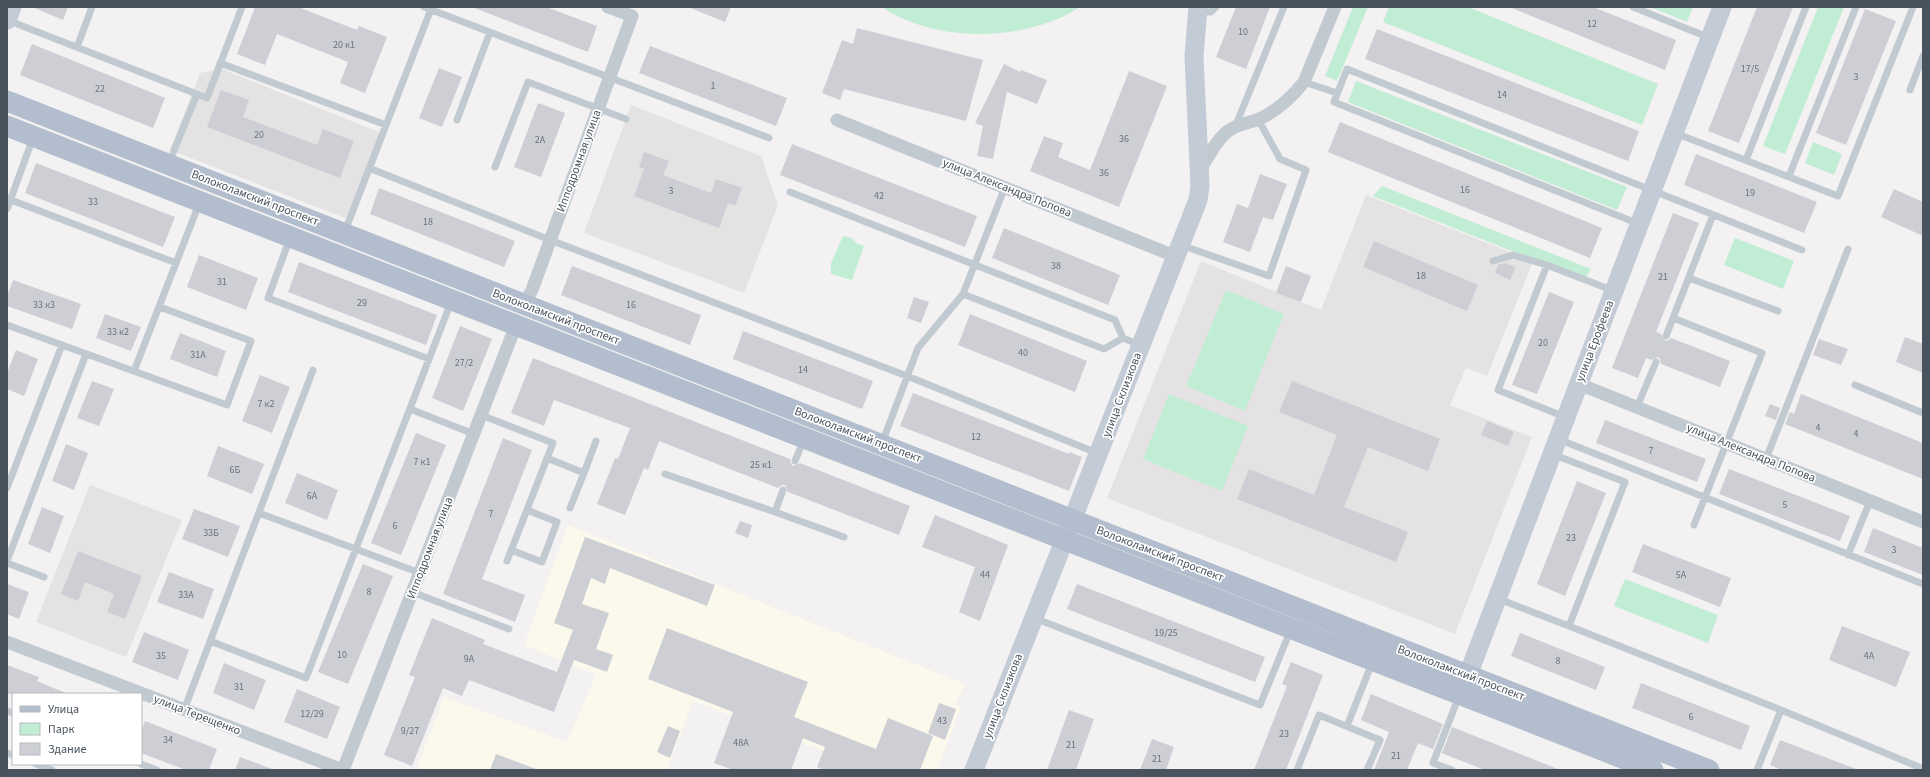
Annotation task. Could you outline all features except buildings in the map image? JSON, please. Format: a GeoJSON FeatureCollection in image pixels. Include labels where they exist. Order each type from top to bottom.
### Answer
{"type":"FeatureCollection","features":[{"type":"Feature","properties":{"kind":"main road","name":"Волоколамский проспект"},"geometry":{"type":"LineString","coordinates":[[7,101],[1709,770]]}},
{"type":"Feature","properties":{"kind":"main road","name":"Волоколамский проспект"},"geometry":{"type":"LineString","coordinates":[[7,126],[1652,770]]}},
{"type":"Feature","properties":{"kind":"street"},"geometry":{"type":"LineString","coordinates":[[7,20],[12,7]]}},
{"type":"Feature","properties":{"kind":"street","name":"Ипподромная улица"},"geometry":{"type":"LineString","coordinates":[[524,304],[532,290],[632,16],[608,7]]}},
{"type":"Feature","properties":{"kind":"street"},"geometry":{"type":"LineString","coordinates":[[1200,170],[1222,137],[1235,127],[1258,119],[1284,104],[1304,82],[1335,7]]}},
{"type":"Feature","properties":{"kind":"street","name":"улица Ерофеева"},"geometry":{"type":"LineString","coordinates":[[1468,675],[1722,7]]}},
{"type":"Feature","properties":{"kind":"street","name":"улица Склизкова"},"geometry":{"type":"LineString","coordinates":[[974,770],[1198,200],[1200,170],[1194,56],[1204,8]]}},
{"type":"Feature","properties":{"kind":"street","name":"улица Александра Попова"},"geometry":{"type":"LineString","coordinates":[[837,120],[1005,187],[1179,251]]}},
{"type":"Feature","properties":{"kind":"street","name":"Ипподромная улица"},"geometry":{"type":"LineString","coordinates":[[343,770],[516,325]]}},
{"type":"Feature","properties":{"kind":"street","name":"улица Александра Попова"},"geometry":{"type":"LineString","coordinates":[[1578,384],[1870,501],[1922,520]]}},
{"type":"Feature","properties":{"kind":"street","name":"улица Терещенко"},"geometry":{"type":"LineString","coordinates":[[7,642],[140,693]]}},
{"type":"Feature","properties":{"kind":"street","name":"улица Терещенко"},"geometry":{"type":"LineString","coordinates":[[142,694],[343,770]]}},
{"type":"Feature","properties":{"kind":"lane"},"geometry":{"type":"LineString","coordinates":[[77,47],[92,7]]}},
{"type":"Feature","properties":{"kind":"lane"},"geometry":{"type":"LineString","coordinates":[[7,20],[207,98],[242,7]]}},
{"type":"Feature","properties":{"kind":"lane"},"geometry":{"type":"LineString","coordinates":[[1235,127],[1284,7]]}},
{"type":"Feature","properties":{"kind":"lane"},"geometry":{"type":"LineString","coordinates":[[1633,7],[1711,38]]}},
{"type":"Feature","properties":{"kind":"lane"},"geometry":{"type":"LineString","coordinates":[[1746,160],[1806,7]]}},
{"type":"Feature","properties":{"kind":"lane"},"geometry":{"type":"LineString","coordinates":[[1789,176],[1856,7]]}},
{"type":"Feature","properties":{"kind":"lane"},"geometry":{"type":"LineString","coordinates":[[1674,133],[1838,196],[1913,7]]}},
{"type":"Feature","properties":{"kind":"lane"},"geometry":{"type":"LineString","coordinates":[[344,233],[386,125],[428,8],[769,138]]}},
{"type":"Feature","properties":{"kind":"lane"},"geometry":{"type":"LineString","coordinates":[[457,120],[490,32]]}},
{"type":"Feature","properties":{"kind":"lane"},"geometry":{"type":"LineString","coordinates":[[1910,90],[1923,56]]}},
{"type":"Feature","properties":{"kind":"lane"},"geometry":{"type":"LineString","coordinates":[[220,63],[386,125]]}},
{"type":"Feature","properties":{"kind":"lane"},"geometry":{"type":"LineString","coordinates":[[1640,224],[1334,102],[1347,69],[1802,250]]}},
{"type":"Feature","properties":{"kind":"lane"},"geometry":{"type":"LineString","coordinates":[[496,168],[528,82],[626,119]]}},
{"type":"Feature","properties":{"kind":"lane"},"geometry":{"type":"LineString","coordinates":[[1304,82],[1337,93]]}},
{"type":"Feature","properties":{"kind":"lane"},"geometry":{"type":"LineString","coordinates":[[169,164],[197,94]]}},
{"type":"Feature","properties":{"kind":"lane"},"geometry":{"type":"LineString","coordinates":[[1179,251],[1269,276],[1306,170],[1280,159],[1258,119]]}},
{"type":"Feature","properties":{"kind":"lane"},"geometry":{"type":"LineString","coordinates":[[7,209],[34,136]]}},
{"type":"Feature","properties":{"kind":"lane"},"geometry":{"type":"LineString","coordinates":[[369,168],[550,240],[907,376],[1099,454]]}},
{"type":"Feature","properties":{"kind":"lane"},"geometry":{"type":"LineString","coordinates":[[882,445],[918,348],[964,294],[1005,187]]}},
{"type":"Feature","properties":{"kind":"lane"},"geometry":{"type":"LineString","coordinates":[[790,192],[1116,320],[1123,338],[1142,345]]}},
{"type":"Feature","properties":{"kind":"lane"},"geometry":{"type":"LineString","coordinates":[[11,200],[176,263]]}},
{"type":"Feature","properties":{"kind":"lane"},"geometry":{"type":"LineString","coordinates":[[134,371],[200,201]]}},
{"type":"Feature","properties":{"kind":"lane"},"geometry":{"type":"LineString","coordinates":[[1666,336],[1713,215]]}},
{"type":"Feature","properties":{"kind":"lane"},"geometry":{"type":"LineString","coordinates":[[291,237],[268,298],[429,359]]}},
{"type":"Feature","properties":{"kind":"lane"},"geometry":{"type":"LineString","coordinates":[[1766,459],[1848,249]]}},
{"type":"Feature","properties":{"kind":"lane"},"geometry":{"type":"LineString","coordinates":[[1493,261],[1514,255],[1548,265],[1614,292]]}},
{"type":"Feature","properties":{"kind":"lane"},"geometry":{"type":"LineString","coordinates":[[1548,265],[1498,390],[1566,417]]}},
{"type":"Feature","properties":{"kind":"lane"},"geometry":{"type":"LineString","coordinates":[[1689,278],[1778,311]]}},
{"type":"Feature","properties":{"kind":"lane"},"geometry":{"type":"LineString","coordinates":[[964,294],[1104,349],[1123,338]]}},
{"type":"Feature","properties":{"kind":"lane"},"geometry":{"type":"LineString","coordinates":[[210,641],[306,678],[452,300]]}},
{"type":"Feature","properties":{"kind":"lane"},"geometry":{"type":"LineString","coordinates":[[7,326],[227,405],[251,341],[160,307]]}},
{"type":"Feature","properties":{"kind":"lane"},"geometry":{"type":"LineString","coordinates":[[1673,318],[1762,353],[1694,525]]}},
{"type":"Feature","properties":{"kind":"lane"},"geometry":{"type":"LineString","coordinates":[[7,488],[62,345]]}},
{"type":"Feature","properties":{"kind":"lane"},"geometry":{"type":"LineString","coordinates":[[44,577],[7,562],[86,354]]}},
{"type":"Feature","properties":{"kind":"lane"},"geometry":{"type":"LineString","coordinates":[[1637,408],[1656,362]]}},
{"type":"Feature","properties":{"kind":"lane"},"geometry":{"type":"LineString","coordinates":[[184,710],[313,370]]}},
{"type":"Feature","properties":{"kind":"lane"},"geometry":{"type":"LineString","coordinates":[[1854,385],[1923,413]]}},
{"type":"Feature","properties":{"kind":"lane"},"geometry":{"type":"LineString","coordinates":[[410,409],[474,434]]}},
{"type":"Feature","properties":{"kind":"lane"},"geometry":{"type":"LineString","coordinates":[[481,415],[553,443],[507,561]]}},
{"type":"Feature","properties":{"kind":"lane"},"geometry":{"type":"LineString","coordinates":[[795,461],[804,438]]}},
{"type":"Feature","properties":{"kind":"lane"},"geometry":{"type":"LineString","coordinates":[[570,508],[596,441]]}},
{"type":"Feature","properties":{"kind":"lane"},"geometry":{"type":"LineString","coordinates":[[1555,446],[1705,498],[1923,584]]}},
{"type":"Feature","properties":{"kind":"lane"},"geometry":{"type":"LineString","coordinates":[[1555,446],[1625,482],[1569,626]]}},
{"type":"Feature","properties":{"kind":"lane"},"geometry":{"type":"LineString","coordinates":[[547,458],[584,473]]}},
{"type":"Feature","properties":{"kind":"lane"},"geometry":{"type":"LineString","coordinates":[[665,474],[844,537]]}},
{"type":"Feature","properties":{"kind":"lane"},"geometry":{"type":"LineString","coordinates":[[775,512],[783,490]]}},
{"type":"Feature","properties":{"kind":"lane"},"geometry":{"type":"LineString","coordinates":[[1848,555],[1870,501]]}},
{"type":"Feature","properties":{"kind":"lane"},"geometry":{"type":"LineString","coordinates":[[512,550],[542,562],[557,522],[527,510]]}},
{"type":"Feature","properties":{"kind":"lane"},"geometry":{"type":"LineString","coordinates":[[259,513],[420,573]]}},
{"type":"Feature","properties":{"kind":"lane"},"geometry":{"type":"LineString","coordinates":[[412,592],[509,629]]}},
{"type":"Feature","properties":{"kind":"lane"},"geometry":{"type":"LineString","coordinates":[[1497,598],[1781,710],[1920,768]]}},
{"type":"Feature","properties":{"kind":"lane"},"geometry":{"type":"LineString","coordinates":[[1034,618],[1260,704],[1291,628]]}},
{"type":"Feature","properties":{"kind":"lane"},"geometry":{"type":"LineString","coordinates":[[1347,726],[1373,661]]}},
{"type":"Feature","properties":{"kind":"lane"},"geometry":{"type":"LineString","coordinates":[[1452,770],[1433,762],[1460,695]]}},
{"type":"Feature","properties":{"kind":"lane"},"geometry":{"type":"LineString","coordinates":[[1757,770],[1781,710]]}},
{"type":"Feature","properties":{"kind":"lane"},"geometry":{"type":"LineString","coordinates":[[1297,770],[1319,715],[1380,740],[1367,770]]}},
{"type":"Feature","properties":{"kind":"lane"},"geometry":{"type":"LineString","coordinates":[[142,764],[158,770]]}},
{"type":"Feature","properties":{"kind":"lane"},"geometry":{"type":"LineString","coordinates":[[39,765],[52,770]]}},
{"type":"Feature","properties":{"kind":"shaded area"},"geometry":{"type":"Polygon","coordinates":[[[222,69],[381,133],[348,219],[170,150],[200,73],[222,69]]]}},
{"type":"Feature","properties":{"kind":"shaded area"},"geometry":{"type":"Polygon","coordinates":[[[631,105],[761,156],[778,205],[744,293],[584,233],[631,105]]]}},
{"type":"Feature","properties":{"kind":"shaded area"},"geometry":{"type":"Polygon","coordinates":[[[1366,195],[1533,261],[1487,376],[1420,349],[1466,368],[1450,405],[1532,437],[1455,634],[1107,498],[1201,261],[1321,310],[1366,195]]]}},
{"type":"Feature","properties":{"kind":"shaded area"},"geometry":{"type":"Polygon","coordinates":[[[90,485],[182,520],[126,657],[36,622],[90,485]]]}},
{"type":"Feature","properties":{"kind":"shaded area"},"geometry":{"type":"Polygon","coordinates":[[[568,525],[965,684],[955,705],[961,707],[937,770],[873,770],[693,701],[667,770],[424,770],[417,767],[444,697],[567,742],[596,675],[524,645],[568,525]]]}},
{"type":"Feature","properties":{"kind":"green space"},"geometry":{"type":"Polygon","coordinates":[[[882,7],[1080,7],[1058,19],[1034,27],[1008,32],[981,34],[928,28],[904,19],[882,7]]]}},
{"type":"Feature","properties":{"kind":"green space"},"geometry":{"type":"Polygon","coordinates":[[[1353,7],[1368,7],[1337,81],[1325,76],[1353,7]]]}},
{"type":"Feature","properties":{"kind":"green space"},"geometry":{"type":"Polygon","coordinates":[[[1389,7],[1468,7],[1658,84],[1642,125],[1383,22],[1389,7]]]}},
{"type":"Feature","properties":{"kind":"green space"},"geometry":{"type":"Polygon","coordinates":[[[1650,7],[1693,7],[1687,22],[1650,7]]]}},
{"type":"Feature","properties":{"kind":"green space"},"geometry":{"type":"Polygon","coordinates":[[[1818,7],[1844,7],[1785,154],[1763,146],[1818,7]]]}},
{"type":"Feature","properties":{"kind":"green space"},"geometry":{"type":"Polygon","coordinates":[[[1356,81],[1627,187],[1617,210],[1348,102],[1356,81]]]}},
{"type":"Feature","properties":{"kind":"green space"},"geometry":{"type":"Polygon","coordinates":[[[1813,142],[1842,154],[1834,175],[1805,163],[1813,142]]]}},
{"type":"Feature","properties":{"kind":"green space"},"geometry":{"type":"Polygon","coordinates":[[[1382,186],[1591,269],[1586,278],[1542,263],[1373,196],[1382,186]]]}},
{"type":"Feature","properties":{"kind":"green space"},"geometry":{"type":"Polygon","coordinates":[[[843,236],[852,238],[856,243],[864,246],[852,280],[831,274],[831,263],[843,236]]]}},
{"type":"Feature","properties":{"kind":"green space"},"geometry":{"type":"Polygon","coordinates":[[[1735,238],[1794,261],[1783,289],[1724,265],[1735,238]]]}},
{"type":"Feature","properties":{"kind":"green space"},"geometry":{"type":"Polygon","coordinates":[[[1226,290],[1284,314],[1245,411],[1186,386],[1226,290]]]}},
{"type":"Feature","properties":{"kind":"green space"},"geometry":{"type":"Polygon","coordinates":[[[1169,394],[1248,426],[1222,491],[1143,459],[1169,394]]]}},
{"type":"Feature","properties":{"kind":"green space"},"geometry":{"type":"Polygon","coordinates":[[[1625,579],[1718,615],[1708,643],[1614,606],[1625,579]]]}}]}
